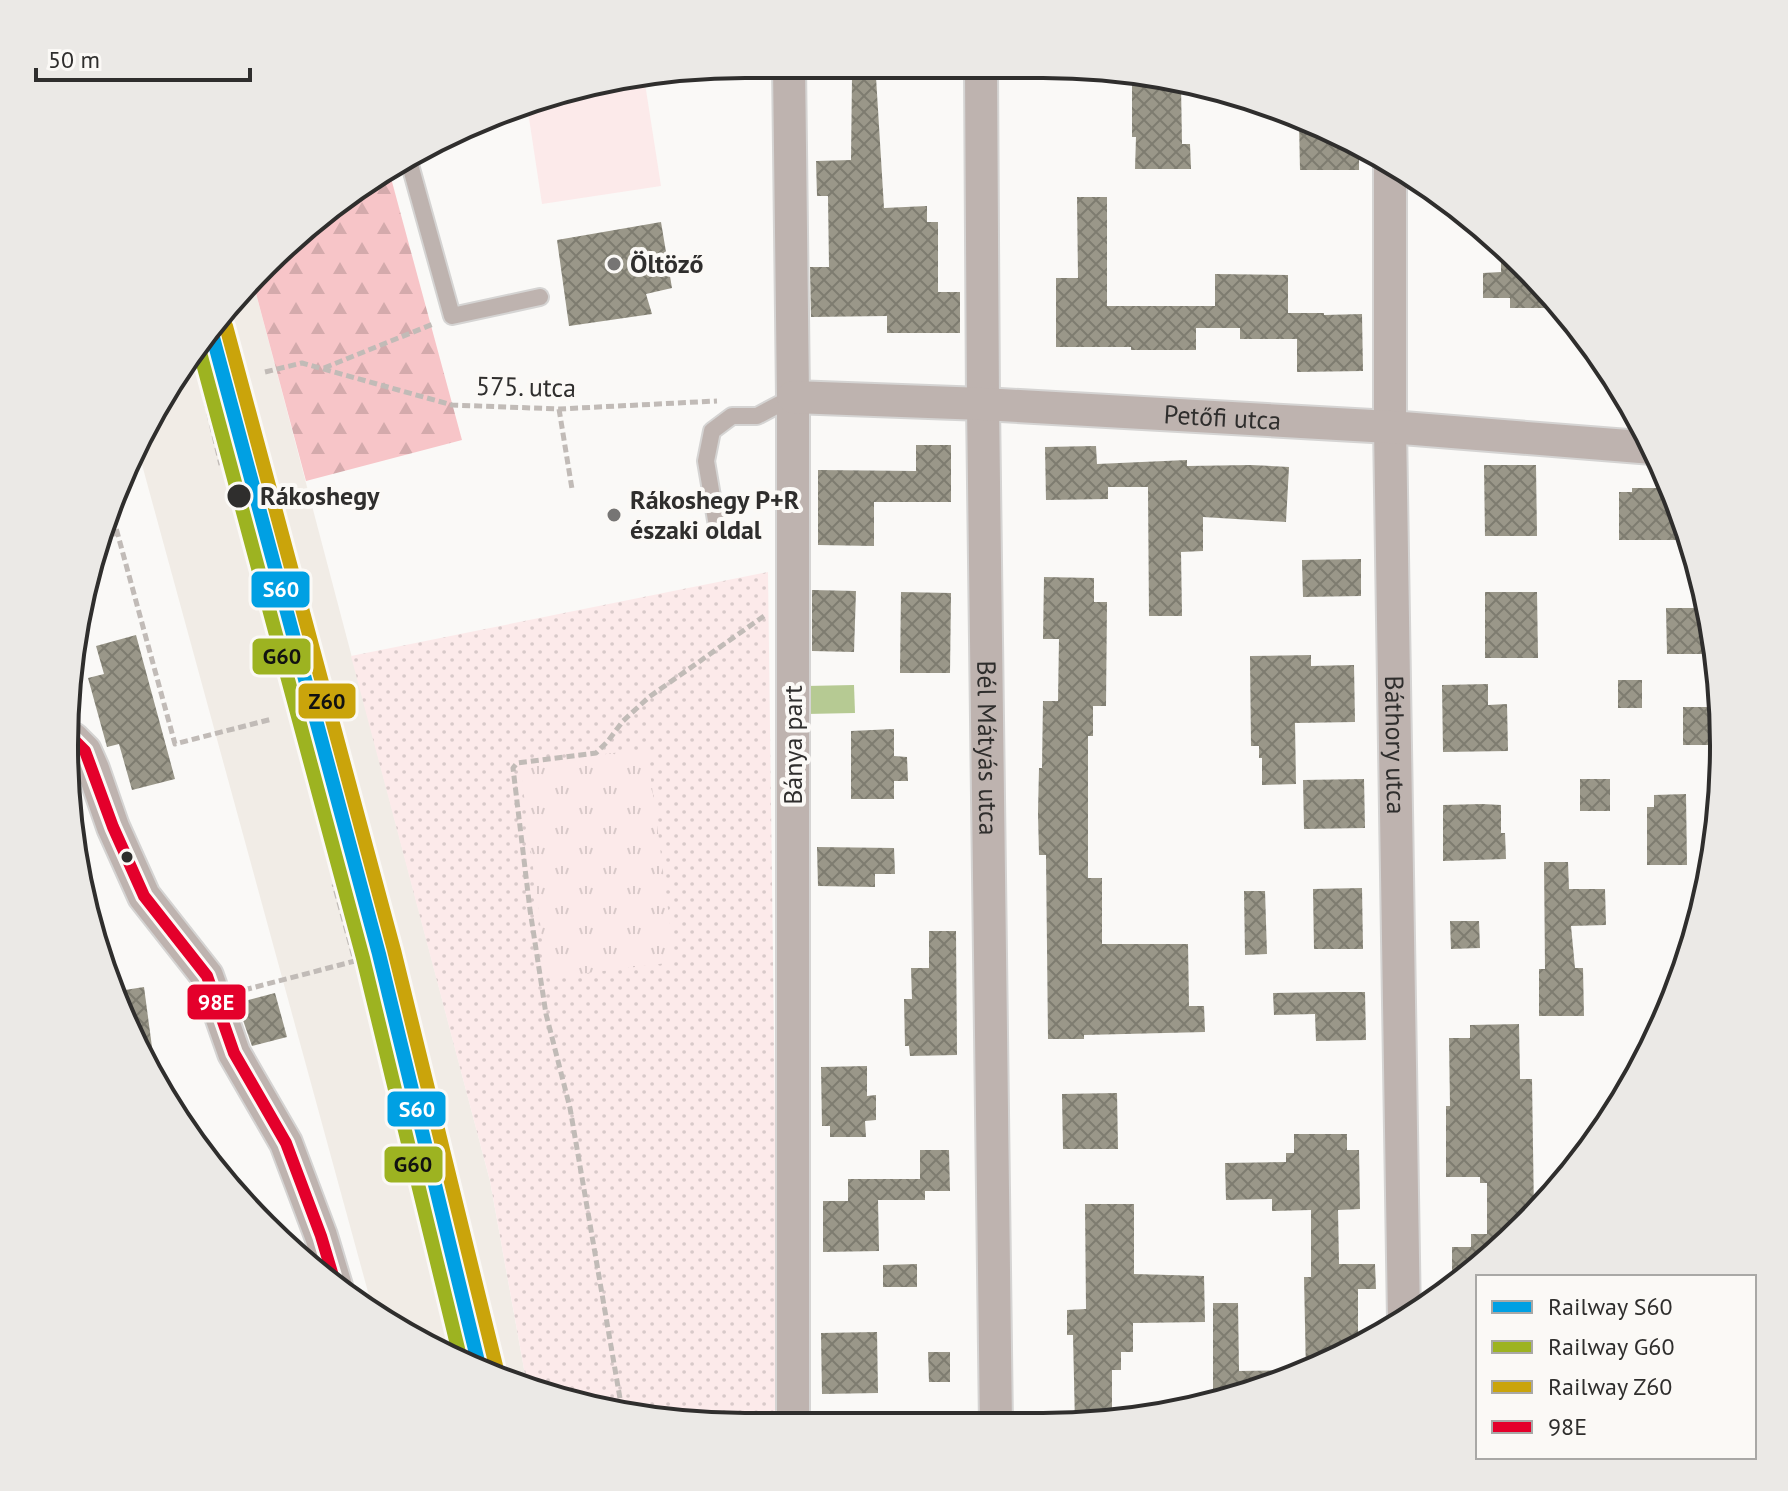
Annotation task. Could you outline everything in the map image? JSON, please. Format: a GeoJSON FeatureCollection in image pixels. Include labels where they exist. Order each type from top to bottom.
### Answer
{"type":"FeatureCollection","features":[{"type":"Feature","properties":{"kind":"street","name":"Bánya part"},"geometry":{"type":"LineString","coordinates":[[789,78],[793,397],[793,1413]]}},
{"type":"Feature","properties":{"kind":"street","name":"Bél Mátyás utca"},"geometry":{"type":"LineString","coordinates":[[981,78],[996,1413]]}},
{"type":"Feature","properties":{"kind":"street","name":"Báthory utca"},"geometry":{"type":"LineString","coordinates":[[1390,176],[1390,427],[1404,1307]]}},
{"type":"Feature","properties":{"kind":"street","name":"Petőfi utca"},"geometry":{"type":"LineString","coordinates":[[793,397],[983,404],[1390,427],[1639,447]]}},
{"type":"Feature","properties":{"kind":"street"},"geometry":{"type":"LineString","coordinates":[[78,744],[93,769],[117,838],[144,896],[207,976],[234,1053],[286,1143],[331,1268]]}},
{"type":"Feature","properties":{"kind":"lane"},"geometry":{"type":"LineString","coordinates":[[411,168],[452,316],[540,297]]}},
{"type":"Feature","properties":{"kind":"lane"},"geometry":{"type":"LineString","coordinates":[[717,526],[706,461],[712,431],[732,416],[757,416],[793,397]]}},
{"type":"Feature","properties":{"kind":"path"},"geometry":{"type":"LineString","coordinates":[[323,369],[452,316]]}},
{"type":"Feature","properties":{"kind":"path","name":"575. utca"},"geometry":{"type":"LineString","coordinates":[[265,372],[302,363],[452,405],[559,409],[730,400]]}},
{"type":"Feature","properties":{"kind":"path"},"geometry":{"type":"LineString","coordinates":[[203,389],[221,465]]}},
{"type":"Feature","properties":{"kind":"path"},"geometry":{"type":"LineString","coordinates":[[559,409],[572,489]]}},
{"type":"Feature","properties":{"kind":"path"},"geometry":{"type":"LineString","coordinates":[[116,525],[175,744],[272,719]]}},
{"type":"Feature","properties":{"kind":"path"},"geometry":{"type":"LineString","coordinates":[[112,534],[118,533]]}},
{"type":"Feature","properties":{"kind":"path"},"geometry":{"type":"LineString","coordinates":[[620,1401],[570,1108],[546,1014],[513,768],[517,763],[596,753],[649,697],[793,597]]}},
{"type":"Feature","properties":{"kind":"path"},"geometry":{"type":"LineString","coordinates":[[216,998],[355,961],[334,884]]}},
{"type":"Feature","properties":{"kind":"shaded area"},"geometry":{"type":"Polygon","coordinates":[[[256,293],[490,1181],[525,1376],[450,1344],[369,1297],[141,462],[190,375],[256,293]]]}},
{"type":"Feature","properties":{"kind":"shaded area"},"geometry":{"type":"Polygon","coordinates":[[[854,685],[855,713],[806,714],[806,686],[854,685]]]}},
{"type":"Feature","properties":{"kind":"green space"},"geometry":{"type":"Polygon","coordinates":[[[645,86],[661,186],[542,204],[528,114],[645,86]]]}},
{"type":"Feature","properties":{"kind":"green space"},"geometry":{"type":"Polygon","coordinates":[[[391,180],[462,440],[306,481],[256,293],[305,244],[391,180]]]}},
{"type":"Feature","properties":{"kind":"green space"},"geometry":{"type":"Polygon","coordinates":[[[768,572],[779,1413],[702,1412],[658,1407],[615,1400],[525,1376],[490,1181],[351,656],[768,572]]]}},
{"type":"Feature","properties":{"kind":"green space"},"geometry":{"type":"Polygon","coordinates":[[[647,749],[675,962],[547,978],[520,764],[647,749]]]}},
{"type":"Feature","properties":{"kind":"building"},"geometry":{"type":"Polygon","coordinates":[[[852,78],[876,78],[884,208],[927,206],[927,222],[938,222],[938,292],[960,292],[960,333],[887,333],[887,316],[811,317],[810,267],[829,267],[828,196],[817,196],[816,161],[851,160],[852,78]]]}},
{"type":"Feature","properties":{"kind":"building"},"geometry":{"type":"Polygon","coordinates":[[[1132,84],[1181,93],[1182,144],[1190,144],[1191,169],[1135,169],[1136,137],[1132,137],[1132,84]]]}},
{"type":"Feature","properties":{"kind":"building"},"geometry":{"type":"Polygon","coordinates":[[[1299,130],[1359,158],[1359,170],[1300,170],[1299,130]]]}},
{"type":"Feature","properties":{"kind":"building"},"geometry":{"type":"Polygon","coordinates":[[[1077,197],[1107,197],[1107,306],[1215,306],[1215,274],[1288,275],[1288,313],[1362,314],[1363,371],[1297,372],[1297,339],[1240,339],[1240,328],[1196,328],[1196,350],[1056,347],[1056,278],[1078,278],[1077,197]]]}},
{"type":"Feature","properties":{"kind":"building","name":"Öltöző"},"geometry":{"type":"Polygon","coordinates":[[[661,222],[672,288],[646,294],[652,314],[569,326],[557,240],[661,222]]]}},
{"type":"Feature","properties":{"kind":"building"},"geometry":{"type":"Polygon","coordinates":[[[1503,263],[1546,308],[1510,308],[1510,298],[1483,298],[1483,273],[1501,272],[1503,263]]]}},
{"type":"Feature","properties":{"kind":"building"},"geometry":{"type":"Polygon","coordinates":[[[916,445],[951,445],[951,502],[874,502],[874,546],[818,545],[818,470],[916,471],[916,445]]]}},
{"type":"Feature","properties":{"kind":"building"},"geometry":{"type":"Polygon","coordinates":[[[1096,446],[1097,464],[1187,460],[1187,466],[1289,467],[1286,522],[1203,517],[1203,551],[1181,552],[1182,616],[1149,616],[1148,487],[1108,487],[1108,499],[1046,500],[1045,447],[1096,446]]]}},
{"type":"Feature","properties":{"kind":"building"},"geometry":{"type":"Polygon","coordinates":[[[1484,465],[1536,465],[1537,536],[1485,536],[1484,465]]]}},
{"type":"Feature","properties":{"kind":"building"},"geometry":{"type":"Polygon","coordinates":[[[1632,488],[1658,488],[1678,540],[1619,540],[1619,492],[1632,492],[1632,488]]]}},
{"type":"Feature","properties":{"kind":"building"},"geometry":{"type":"Polygon","coordinates":[[[1361,559],[1361,596],[1303,597],[1302,560],[1361,559]]]}},
{"type":"Feature","properties":{"kind":"building"},"geometry":{"type":"Polygon","coordinates":[[[1044,577],[1094,578],[1094,602],[1107,602],[1106,706],[1093,706],[1093,736],[1088,736],[1088,878],[1102,878],[1102,944],[1188,944],[1189,1006],[1204,1006],[1205,1032],[1048,1039],[1046,855],[1039,855],[1039,768],[1042,768],[1043,701],[1058,701],[1059,639],[1043,639],[1044,577]]]}},
{"type":"Feature","properties":{"kind":"building"},"geometry":{"type":"Polygon","coordinates":[[[812,590],[856,591],[854,652],[812,651],[812,590]]]}},
{"type":"Feature","properties":{"kind":"building"},"geometry":{"type":"Polygon","coordinates":[[[901,592],[951,593],[950,673],[900,673],[901,592]]]}},
{"type":"Feature","properties":{"kind":"building"},"geometry":{"type":"Polygon","coordinates":[[[1485,592],[1537,592],[1538,658],[1485,658],[1485,592]]]}},
{"type":"Feature","properties":{"kind":"building"},"geometry":{"type":"Polygon","coordinates":[[[1666,608],[1695,608],[1703,654],[1667,654],[1666,608]]]}},
{"type":"Feature","properties":{"kind":"building"},"geometry":{"type":"Polygon","coordinates":[[[136,635],[175,779],[132,790],[119,744],[107,747],[88,678],[104,674],[96,646],[136,635]]]}},
{"type":"Feature","properties":{"kind":"building"},"geometry":{"type":"Polygon","coordinates":[[[1311,655],[1311,666],[1354,665],[1355,722],[1295,723],[1296,784],[1262,785],[1259,746],[1251,746],[1250,656],[1311,655]]]}},
{"type":"Feature","properties":{"kind":"building"},"geometry":{"type":"Polygon","coordinates":[[[1618,680],[1642,680],[1642,708],[1618,708],[1618,680]]]}},
{"type":"Feature","properties":{"kind":"building"},"geometry":{"type":"Polygon","coordinates":[[[1488,684],[1488,705],[1507,704],[1508,751],[1443,752],[1442,685],[1488,684]]]}},
{"type":"Feature","properties":{"kind":"building"},"geometry":{"type":"Polygon","coordinates":[[[1683,707],[1709,707],[1710,745],[1683,745],[1683,707]]]}},
{"type":"Feature","properties":{"kind":"building"},"geometry":{"type":"Polygon","coordinates":[[[894,729],[894,756],[907,757],[908,781],[894,781],[894,799],[851,799],[851,731],[894,729]]]}},
{"type":"Feature","properties":{"kind":"building"},"geometry":{"type":"Polygon","coordinates":[[[1364,779],[1365,828],[1304,829],[1303,780],[1364,779]]]}},
{"type":"Feature","properties":{"kind":"building"},"geometry":{"type":"Polygon","coordinates":[[[1580,779],[1610,779],[1610,811],[1580,811],[1580,779]]]}},
{"type":"Feature","properties":{"kind":"building"},"geometry":{"type":"Polygon","coordinates":[[[1686,794],[1687,865],[1647,865],[1647,807],[1654,807],[1654,795],[1686,794]]]}},
{"type":"Feature","properties":{"kind":"building"},"geometry":{"type":"Polygon","coordinates":[[[1443,805],[1501,805],[1501,833],[1505,833],[1506,859],[1443,861],[1443,805]]]}},
{"type":"Feature","properties":{"kind":"building"},"geometry":{"type":"Polygon","coordinates":[[[817,847],[894,848],[895,874],[875,874],[875,887],[818,886],[817,847]]]}},
{"type":"Feature","properties":{"kind":"building"},"geometry":{"type":"Polygon","coordinates":[[[1544,862],[1568,862],[1569,889],[1605,889],[1606,925],[1571,926],[1575,968],[1583,968],[1584,1016],[1539,1016],[1539,969],[1545,969],[1544,862]]]}},
{"type":"Feature","properties":{"kind":"building"},"geometry":{"type":"Polygon","coordinates":[[[1362,888],[1363,949],[1314,949],[1313,889],[1362,888]]]}},
{"type":"Feature","properties":{"kind":"building"},"geometry":{"type":"Polygon","coordinates":[[[1244,891],[1265,891],[1267,954],[1245,955],[1244,891]]]}},
{"type":"Feature","properties":{"kind":"building"},"geometry":{"type":"Polygon","coordinates":[[[1450,921],[1479,921],[1480,948],[1451,949],[1450,921]]]}},
{"type":"Feature","properties":{"kind":"building"},"geometry":{"type":"Polygon","coordinates":[[[929,931],[956,931],[957,1055],[910,1056],[909,1046],[905,1046],[904,999],[912,999],[911,968],[929,968],[929,931]]]}},
{"type":"Feature","properties":{"kind":"building"},"geometry":{"type":"Polygon","coordinates":[[[144,987],[153,1052],[147,1041],[125,990],[144,987]]]}},
{"type":"Feature","properties":{"kind":"building"},"geometry":{"type":"Polygon","coordinates":[[[1365,992],[1366,1040],[1316,1041],[1315,1014],[1274,1015],[1273,993],[1365,992]]]}},
{"type":"Feature","properties":{"kind":"building"},"geometry":{"type":"Polygon","coordinates":[[[275,993],[287,1037],[252,1046],[237,1003],[275,993]]]}},
{"type":"Feature","properties":{"kind":"building"},"geometry":{"type":"Polygon","coordinates":[[[1519,1024],[1520,1079],[1532,1079],[1534,1197],[1452,1273],[1452,1247],[1471,1247],[1471,1234],[1487,1234],[1487,1183],[1480,1183],[1480,1177],[1446,1177],[1446,1106],[1450,1106],[1449,1038],[1470,1038],[1470,1025],[1519,1024]]]}},
{"type":"Feature","properties":{"kind":"building"},"geometry":{"type":"Polygon","coordinates":[[[867,1066],[867,1096],[876,1095],[876,1120],[865,1121],[866,1137],[830,1137],[830,1126],[822,1126],[821,1067],[867,1066]]]}},
{"type":"Feature","properties":{"kind":"building"},"geometry":{"type":"Polygon","coordinates":[[[1117,1093],[1118,1149],[1063,1149],[1062,1094],[1117,1093]]]}},
{"type":"Feature","properties":{"kind":"building"},"geometry":{"type":"Polygon","coordinates":[[[1294,1134],[1347,1134],[1347,1150],[1359,1150],[1360,1209],[1338,1210],[1339,1264],[1375,1264],[1376,1289],[1358,1289],[1358,1333],[1306,1359],[1304,1277],[1311,1277],[1311,1210],[1272,1211],[1272,1199],[1226,1200],[1225,1163],[1286,1162],[1286,1153],[1294,1153],[1294,1134]]]}},
{"type":"Feature","properties":{"kind":"building"},"geometry":{"type":"Polygon","coordinates":[[[920,1150],[949,1150],[950,1191],[925,1191],[925,1200],[878,1200],[879,1251],[823,1252],[823,1201],[848,1201],[848,1179],[920,1179],[920,1150]]]}},
{"type":"Feature","properties":{"kind":"building"},"geometry":{"type":"Polygon","coordinates":[[[1085,1204],[1134,1204],[1134,1274],[1204,1276],[1205,1322],[1133,1323],[1133,1352],[1121,1352],[1121,1370],[1112,1370],[1112,1409],[1075,1412],[1073,1335],[1067,1335],[1067,1310],[1086,1309],[1085,1204]]]}},
{"type":"Feature","properties":{"kind":"building"},"geometry":{"type":"Polygon","coordinates":[[[917,1264],[917,1287],[883,1287],[883,1265],[917,1264]]]}},
{"type":"Feature","properties":{"kind":"building"},"geometry":{"type":"Polygon","coordinates":[[[1213,1303],[1238,1303],[1239,1371],[1277,1370],[1213,1390],[1213,1303]]]}},
{"type":"Feature","properties":{"kind":"building"},"geometry":{"type":"Polygon","coordinates":[[[877,1332],[878,1393],[822,1394],[821,1333],[877,1332]]]}},
{"type":"Feature","properties":{"kind":"building"},"geometry":{"type":"Polygon","coordinates":[[[928,1352],[950,1352],[950,1382],[929,1382],[928,1352]]]}},
{"type":"Feature","properties":{"kind":"rail line","name":"Z60"},"geometry":{"type":"LineString","coordinates":[[226,327],[394,950],[496,1364]]}},
{"type":"Feature","properties":{"kind":"rail line","name":"S60"},"geometry":{"type":"LineString","coordinates":[[214,342],[379,954],[477,1356]]}},
{"type":"Feature","properties":{"kind":"rail line","name":"G60"},"geometry":{"type":"LineString","coordinates":[[202,359],[363,958],[458,1347]]}},
{"type":"Feature","properties":{"kind":"transit line","name":"98E"},"geometry":{"type":"LineString","coordinates":[[78,744],[85,751],[113,827],[144,896],[207,976],[234,1053],[286,1143],[331,1268]]}},
{"type":"Feature","properties":{"kind":"place","name":"Öltöző"},"geometry":{"type":"Point","coordinates":[614,264]}},
{"type":"Feature","properties":{"kind":"place","name":"Rákoshegy"},"geometry":{"type":"Point","coordinates":[239,496]}},
{"type":"Feature","properties":{"kind":"place","name":"Rákoshegy P+R északi oldal"},"geometry":{"type":"Point","coordinates":[614,515]}}]}
